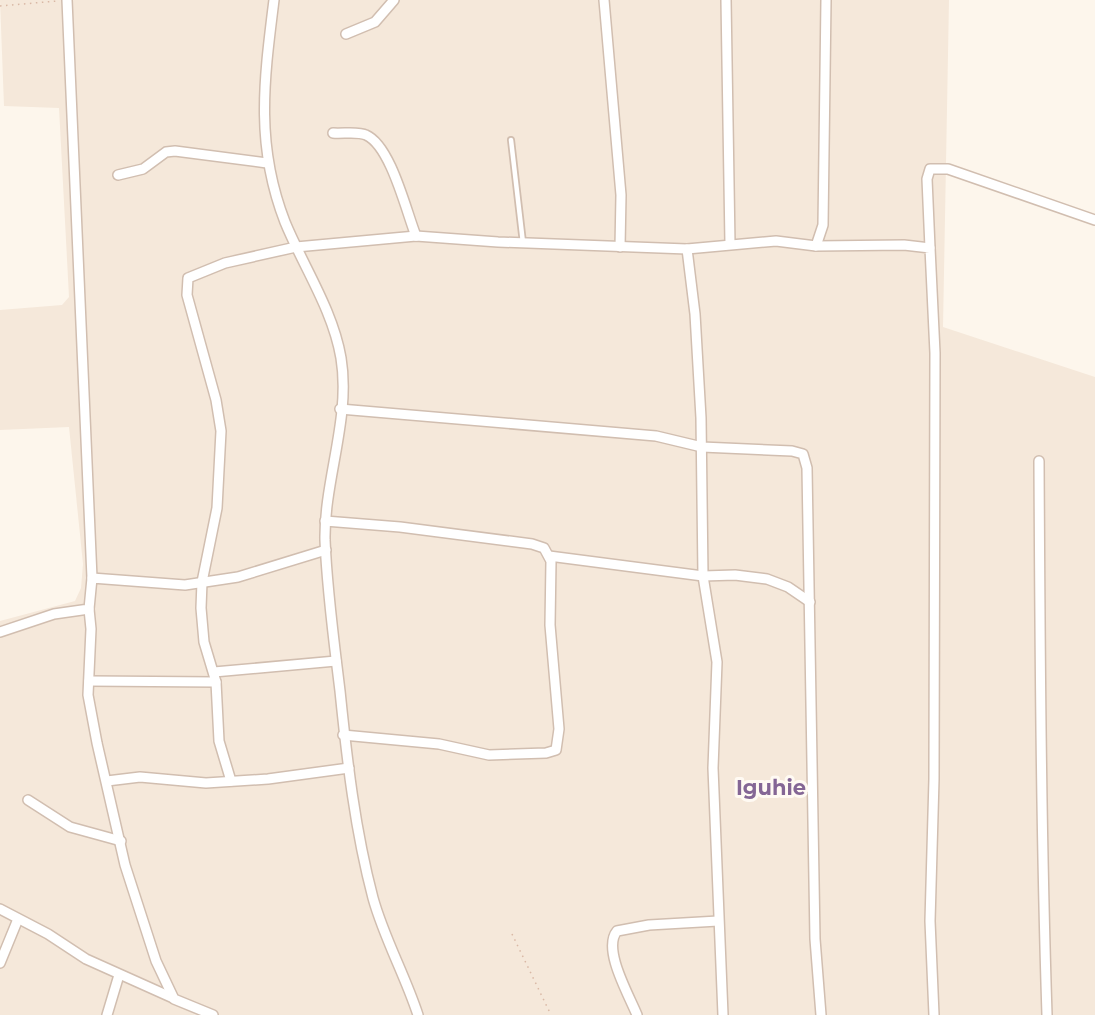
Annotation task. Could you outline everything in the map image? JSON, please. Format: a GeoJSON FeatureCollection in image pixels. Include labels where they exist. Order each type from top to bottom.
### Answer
{"type":"FeatureCollection","features":[{"type":"Feature","properties":{"kind":"street"},"geometry":{"type":"LineString","coordinates":[[67,0],[92,578],[89,609],[91,710],[125,865],[147,935],[174,999]]}},
{"type":"Feature","properties":{"kind":"street"},"geometry":{"type":"LineString","coordinates":[[274,0],[264,93],[263,121],[267,163],[274,191],[296,247],[325,310],[340,356],[342,387],[325,521],[343,735],[364,861],[374,901],[418,1015]]}},
{"type":"Feature","properties":{"kind":"street"},"geometry":{"type":"LineString","coordinates":[[346,34],[375,22],[394,0]]}},
{"type":"Feature","properties":{"kind":"street"},"geometry":{"type":"LineString","coordinates":[[604,0],[621,195],[620,247]]}},
{"type":"Feature","properties":{"kind":"street"},"geometry":{"type":"LineString","coordinates":[[726,0],[730,244]]}},
{"type":"Feature","properties":{"kind":"street"},"geometry":{"type":"LineString","coordinates":[[816,246],[823,225],[826,0]]}},
{"type":"Feature","properties":{"kind":"street"},"geometry":{"type":"LineString","coordinates":[[333,133],[365,134],[379,146],[394,173],[416,236]]}},
{"type":"Feature","properties":{"kind":"street"},"geometry":{"type":"LineString","coordinates":[[118,175],[143,169],[165,152],[175,151],[267,163]]}},
{"type":"Feature","properties":{"kind":"street"},"geometry":{"type":"LineString","coordinates":[[934,1015],[930,921],[934,779],[935,353],[927,179],[930,169],[936,167],[948,169],[1095,220]]}},
{"type":"Feature","properties":{"kind":"street"},"geometry":{"type":"LineString","coordinates":[[231,781],[219,741],[216,682],[204,642],[202,582],[217,508],[221,431],[216,400],[194,327],[186,284],[197,273],[225,262],[296,247],[416,236],[523,243],[687,249],[776,242],[816,246],[904,245],[930,248]]}},
{"type":"Feature","properties":{"kind":"street"},"geometry":{"type":"LineString","coordinates":[[687,249],[695,314],[702,447],[703,576],[717,662],[713,768],[723,1015]]}},
{"type":"Feature","properties":{"kind":"street"},"geometry":{"type":"LineString","coordinates":[[340,409],[656,436],[702,447],[792,451],[805,458],[810,602],[815,939],[821,1015]]}},
{"type":"Feature","properties":{"kind":"street"},"geometry":{"type":"LineString","coordinates":[[1040,461],[1040,753],[1042,910],[1047,1015]]}},
{"type":"Feature","properties":{"kind":"street"},"geometry":{"type":"LineString","coordinates":[[325,521],[400,527],[532,544],[544,548],[549,556],[550,626],[560,729],[556,750],[546,753],[489,755],[439,744],[343,735]]}},
{"type":"Feature","properties":{"kind":"street"},"geometry":{"type":"LineString","coordinates":[[92,578],[159,585],[202,582],[238,577],[326,550]]}},
{"type":"Feature","properties":{"kind":"street"},"geometry":{"type":"LineString","coordinates":[[549,556],[703,576],[729,575],[768,579],[788,587],[810,602]]}},
{"type":"Feature","properties":{"kind":"street"},"geometry":{"type":"LineString","coordinates":[[0,632],[54,614],[89,609]]}},
{"type":"Feature","properties":{"kind":"street"},"geometry":{"type":"LineString","coordinates":[[214,672],[336,661]]}},
{"type":"Feature","properties":{"kind":"street"},"geometry":{"type":"LineString","coordinates":[[89,681],[216,682]]}},
{"type":"Feature","properties":{"kind":"street"},"geometry":{"type":"LineString","coordinates":[[107,781],[140,777],[191,783],[231,781],[268,779],[349,768]]}},
{"type":"Feature","properties":{"kind":"street"},"geometry":{"type":"LineString","coordinates":[[28,800],[70,827],[121,841]]}},
{"type":"Feature","properties":{"kind":"street"},"geometry":{"type":"LineString","coordinates":[[0,909],[119,975],[213,1015]]}},
{"type":"Feature","properties":{"kind":"street"},"geometry":{"type":"LineString","coordinates":[[0,963],[18,919]]}},
{"type":"Feature","properties":{"kind":"street"},"geometry":{"type":"LineString","coordinates":[[637,1015],[612,952],[612,939],[617,931],[625,927],[718,921]]}},
{"type":"Feature","properties":{"kind":"street"},"geometry":{"type":"LineString","coordinates":[[107,1015],[119,975]]}},
{"type":"Feature","properties":{"kind":"lane"},"geometry":{"type":"LineString","coordinates":[[511,140],[523,243]]}},
{"type":"Feature","properties":{"kind":"path"},"geometry":{"type":"LineString","coordinates":[[0,6],[67,0]]}},
{"type":"Feature","properties":{"kind":"path"},"geometry":{"type":"LineString","coordinates":[[512,934],[551,1015]]}},
{"type":"Feature","properties":{"kind":"shaded area"},"geometry":{"type":"Polygon","coordinates":[[[0,0],[949,0],[943,327],[1095,377],[1095,1015],[0,1015],[0,621],[75,601],[81,588],[83,564],[69,427],[0,430],[0,310],[62,305],[69,297],[59,108],[4,106],[0,0]]]}},
{"type":"Feature","properties":{"kind":"district","name":"Iguhie"},"geometry":{"type":"Point","coordinates":[771,788]}}]}
